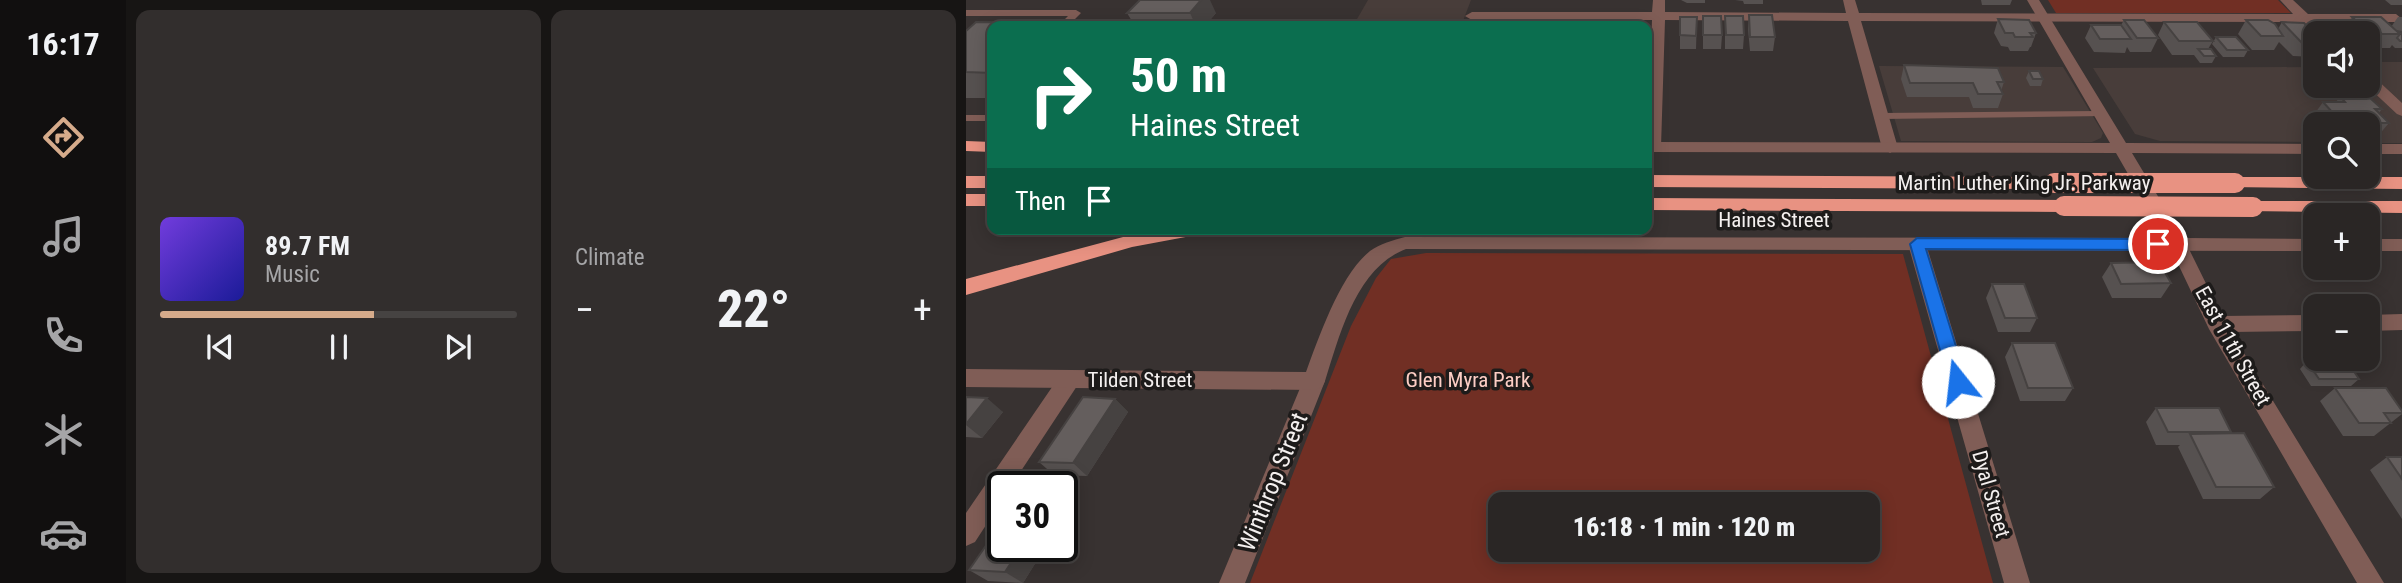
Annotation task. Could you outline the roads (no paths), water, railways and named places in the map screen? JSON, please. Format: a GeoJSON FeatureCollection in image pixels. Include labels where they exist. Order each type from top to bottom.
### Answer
{"type":"FeatureCollection","features":[{"type":"Feature","properties":{"kind":"highway"},"geometry":{"type":"LineString","coordinates":[[966,146],[987,146]]}},
{"type":"Feature","properties":{"kind":"highway","name":"Martin Luther King Jr. Parkway"},"geometry":{"type":"LineString","coordinates":[[1652,181],[2402,183]]}},
{"type":"Feature","properties":{"kind":"highway"},"geometry":{"type":"LineString","coordinates":[[966,182],[987,182]]}},
{"type":"Feature","properties":{"kind":"highway"},"geometry":{"type":"LineString","coordinates":[[966,200],[987,200]]}},
{"type":"Feature","properties":{"kind":"highway","name":"Martin Luther King Jr. Parkway"},"geometry":{"type":"LineString","coordinates":[[1652,204],[2402,207]]}},
{"type":"Feature","properties":{"kind":"highway"},"geometry":{"type":"LineString","coordinates":[[966,286],[1119,244],[1162,235]]}},
{"type":"Feature","properties":{"kind":"street"},"geometry":{"type":"LineString","coordinates":[[1478,0],[1470,21],[1659,17],[2396,18]]}},
{"type":"Feature","properties":{"kind":"street"},"geometry":{"type":"LineString","coordinates":[[1652,118],[1659,0]]}},
{"type":"Feature","properties":{"kind":"street"},"geometry":{"type":"LineString","coordinates":[[1849,0],[1890,148]]}},
{"type":"Feature","properties":{"kind":"street","name":"East 11th Street"},"geometry":{"type":"LineString","coordinates":[[2033,0],[2178,244],[2216,324],[2371,583]]}},
{"type":"Feature","properties":{"kind":"street"},"geometry":{"type":"LineString","coordinates":[[2286,0],[2307,21]]}},
{"type":"Feature","properties":{"kind":"street"},"geometry":{"type":"LineString","coordinates":[[2380,90],[2402,111]]}},
{"type":"Feature","properties":{"kind":"street"},"geometry":{"type":"LineString","coordinates":[[1652,147],[2303,149]]}},
{"type":"Feature","properties":{"kind":"street"},"geometry":{"type":"LineString","coordinates":[[2380,149],[2402,149]]}},
{"type":"Feature","properties":{"kind":"street","name":"Haines Street"},"geometry":{"type":"LineString","coordinates":[[1314,381],[1324,349],[1366,265],[1390,248],[1405,243],[2303,245]]}},
{"type":"Feature","properties":{"kind":"street","name":"Dyal Street"},"geometry":{"type":"LineString","coordinates":[[1917,244],[2017,583]]}},
{"type":"Feature","properties":{"kind":"street"},"geometry":{"type":"LineString","coordinates":[[2380,245],[2402,245]]}},
{"type":"Feature","properties":{"kind":"street"},"geometry":{"type":"LineString","coordinates":[[2380,323],[2402,322]]}},
{"type":"Feature","properties":{"kind":"street"},"geometry":{"type":"LineString","coordinates":[[2216,324],[2303,323]]}},
{"type":"Feature","properties":{"kind":"street","name":"Tilden Street"},"geometry":{"type":"LineString","coordinates":[[966,378],[1314,381]]}},
{"type":"Feature","properties":{"kind":"street"},"geometry":{"type":"LineString","coordinates":[[966,534],[1069,380]]}},
{"type":"Feature","properties":{"kind":"street","name":"Winthrop Street"},"geometry":{"type":"LineString","coordinates":[[1232,583],[1314,381]]}},
{"type":"Feature","properties":{"kind":"lane"},"geometry":{"type":"LineString","coordinates":[[966,13],[1076,13],[1068,21]]}},
{"type":"Feature","properties":{"kind":"lane"},"geometry":{"type":"LineString","coordinates":[[1882,116],[2100,114]]}},
{"type":"Feature","properties":{"kind":"lane"},"geometry":{"type":"LineString","coordinates":[[966,118],[987,118]]}},
{"type":"Feature","properties":{"kind":"park label","name":"Glen Myra Park"},"geometry":{"type":"Point","coordinates":[1468,380]}}]}
